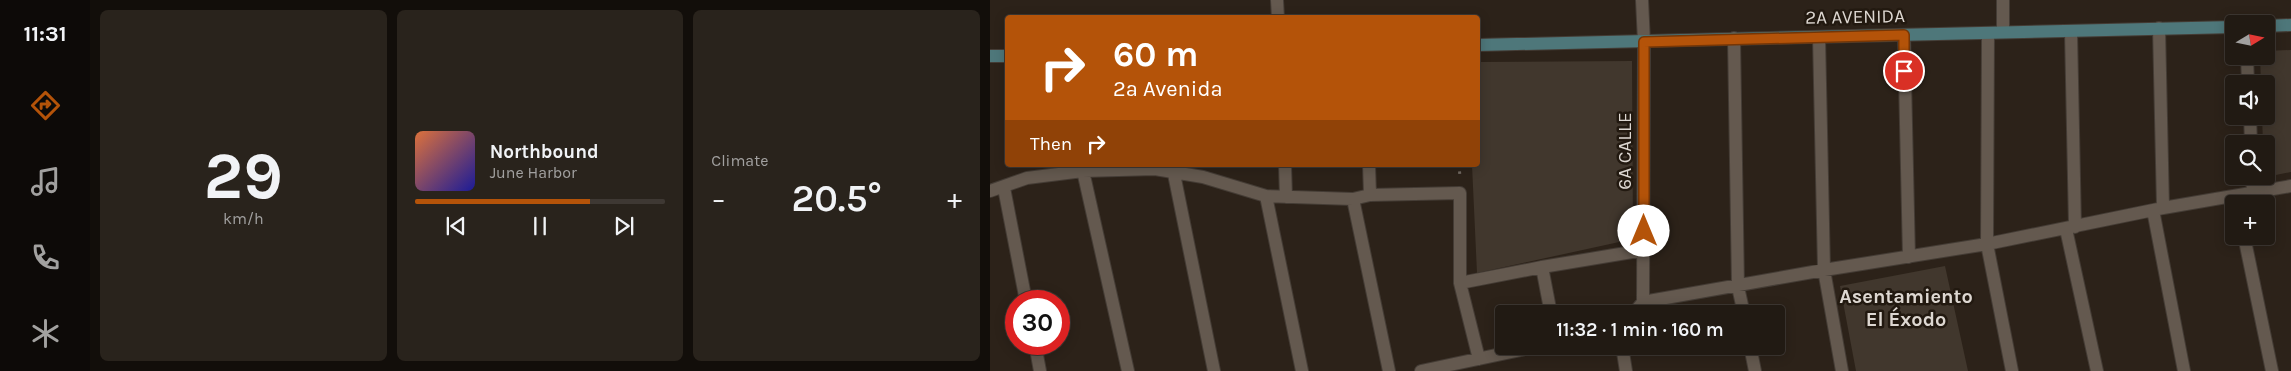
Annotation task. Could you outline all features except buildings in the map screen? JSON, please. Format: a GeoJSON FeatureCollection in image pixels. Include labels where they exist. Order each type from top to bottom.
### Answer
{"type":"FeatureCollection","features":[{"type":"Feature","properties":{"kind":"main road"},"geometry":{"type":"LineString","coordinates":[[2275,26],[2291,25]]}},
{"type":"Feature","properties":{"kind":"main road","name":"2A AVENIDA"},"geometry":{"type":"LineString","coordinates":[[1480,45],[2225,27]]}},
{"type":"Feature","properties":{"kind":"main road"},"geometry":{"type":"LineString","coordinates":[[990,56],[1005,56]]}},
{"type":"Feature","properties":{"kind":"street"},"geometry":{"type":"LineString","coordinates":[[1277,0],[1278,15]]}},
{"type":"Feature","properties":{"kind":"street","name":"6A CALLE"},"geometry":{"type":"LineString","coordinates":[[1642,0],[1644,42],[1643,302]]}},
{"type":"Feature","properties":{"kind":"street"},"geometry":{"type":"LineString","coordinates":[[2003,0],[2003,32]]}},
{"type":"Feature","properties":{"kind":"street"},"geometry":{"type":"LineString","coordinates":[[2159,28],[2158,209],[2184,371]]}},
{"type":"Feature","properties":{"kind":"street"},"geometry":{"type":"LineString","coordinates":[[2071,32],[2071,228],[2097,371]]}},
{"type":"Feature","properties":{"kind":"street"},"geometry":{"type":"LineString","coordinates":[[1988,33],[1986,244],[2012,371]]}},
{"type":"Feature","properties":{"kind":"street"},"geometry":{"type":"LineString","coordinates":[[1904,35],[1909,256]]}},
{"type":"Feature","properties":{"kind":"street"},"geometry":{"type":"LineString","coordinates":[[1819,37],[1824,270],[1842,371]]}},
{"type":"Feature","properties":{"kind":"street"},"geometry":{"type":"LineString","coordinates":[[1734,38],[1738,287],[1742,305]]}},
{"type":"Feature","properties":{"kind":"street"},"geometry":{"type":"LineString","coordinates":[[1027,178],[1028,167]]}},
{"type":"Feature","properties":{"kind":"street"},"geometry":{"type":"LineString","coordinates":[[1285,167],[1286,197]]}},
{"type":"Feature","properties":{"kind":"street"},"geometry":{"type":"LineString","coordinates":[[1369,167],[1370,194]]}},
{"type":"Feature","properties":{"kind":"street"},"geometry":{"type":"LineString","coordinates":[[990,191],[1004,188],[1027,178],[1116,168],[1155,169],[1174,174],[1202,171],[1266,196],[1353,199],[1370,194],[1460,193],[1460,283],[1479,359]]}},
{"type":"Feature","properties":{"kind":"street"},"geometry":{"type":"LineString","coordinates":[[1083,171],[1128,371]]}},
{"type":"Feature","properties":{"kind":"street"},"geometry":{"type":"LineString","coordinates":[[1174,174],[1214,371]]}},
{"type":"Feature","properties":{"kind":"street"},"geometry":{"type":"LineString","coordinates":[[2253,185],[2253,193]]}},
{"type":"Feature","properties":{"kind":"street"},"geometry":{"type":"LineString","coordinates":[[2248,195],[2291,186]]}},
{"type":"Feature","properties":{"kind":"street"},"geometry":{"type":"LineString","coordinates":[[1004,188],[1024,290]]}},
{"type":"Feature","properties":{"kind":"street"},"geometry":{"type":"LineString","coordinates":[[1266,196],[1302,371]]}},
{"type":"Feature","properties":{"kind":"street"},"geometry":{"type":"LineString","coordinates":[[1353,199],[1389,371]]}},
{"type":"Feature","properties":{"kind":"street"},"geometry":{"type":"LineString","coordinates":[[1640,305],[1643,302],[1738,287],[1824,270],[1986,244],[2158,209],[2225,201]]}},
{"type":"Feature","properties":{"kind":"street"},"geometry":{"type":"LineString","coordinates":[[2246,245],[2272,371]]}},
{"type":"Feature","properties":{"kind":"street"},"geometry":{"type":"LineString","coordinates":[[1460,283],[1542,266],[1644,250]]}},
{"type":"Feature","properties":{"kind":"street"},"geometry":{"type":"LineString","coordinates":[[1542,266],[1549,305]]}},
{"type":"Feature","properties":{"kind":"street"},"geometry":{"type":"LineString","coordinates":[[1037,355],[1040,371]]}},
{"type":"Feature","properties":{"kind":"street"},"geometry":{"type":"LineString","coordinates":[[1421,371],[1497,355]]}},
{"type":"Feature","properties":{"kind":"street"},"geometry":{"type":"LineString","coordinates":[[1623,355],[1626,371]]}},
{"type":"Feature","properties":{"kind":"street"},"geometry":{"type":"LineString","coordinates":[[1752,355],[1755,371]]}},
{"type":"Feature","properties":{"kind":"district","name":"Asentamiento El Éxodo"},"geometry":{"type":"Point","coordinates":[1906,308]}},
{"type":"Feature","properties":{"kind":"route"},"geometry":{"type":"LineString","coordinates":[[1644,231],[1644,42],[1734,38],[1904,35],[1904,71]]}}]}
